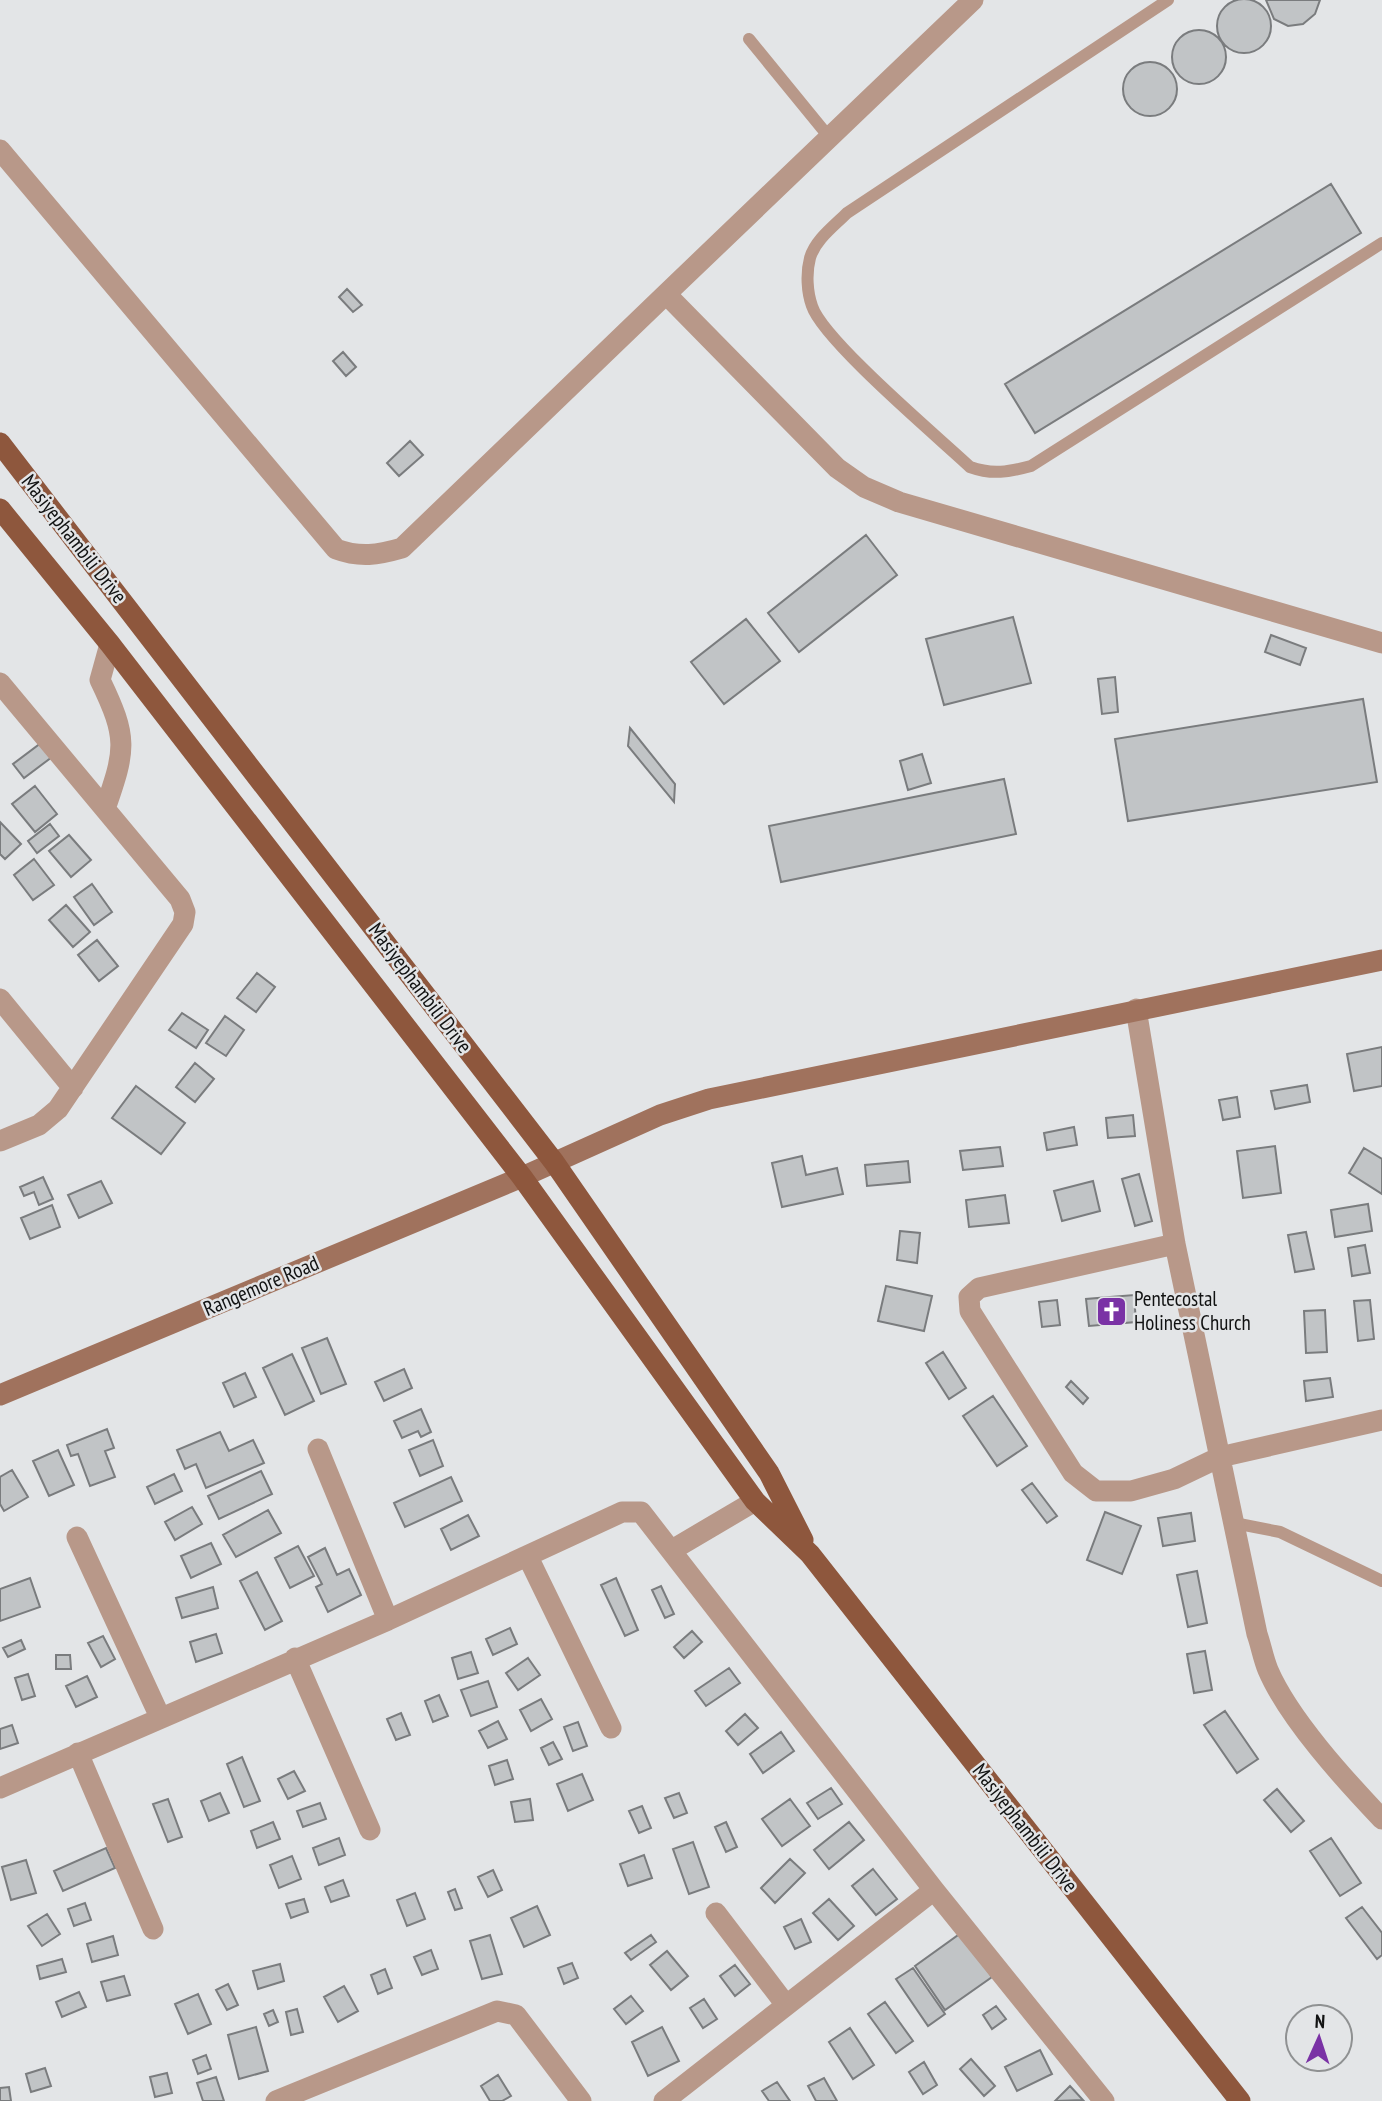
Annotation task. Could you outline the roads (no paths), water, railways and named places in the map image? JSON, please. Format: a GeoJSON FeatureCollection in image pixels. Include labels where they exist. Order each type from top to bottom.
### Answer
{"type":"FeatureCollection","features":[{"type":"Feature","properties":{"kind":"main road","name":"Masiyephambili Drive"},"geometry":{"type":"LineString","coordinates":[[0,443],[554,1162],[769,1473],[810,1554]]}},
{"type":"Feature","properties":{"kind":"main road","name":"Masiyephambili Drive"},"geometry":{"type":"LineString","coordinates":[[0,509],[110,644],[522,1177],[755,1501],[810,1554],[1240,2101]]}},
{"type":"Feature","properties":{"kind":"street"},"geometry":{"type":"LineString","coordinates":[[0,150],[336,549],[353,555],[375,556],[402,548],[972,0]]}},
{"type":"Feature","properties":{"kind":"street"},"geometry":{"type":"LineString","coordinates":[[666,294],[836,468],[864,487],[899,502],[1382,643]]}},
{"type":"Feature","properties":{"kind":"street"},"geometry":{"type":"LineString","coordinates":[[105,809],[121,761],[123,740],[118,716],[100,680],[110,644]]}},
{"type":"Feature","properties":{"kind":"street"},"geometry":{"type":"LineString","coordinates":[[0,682],[180,899],[185,918],[73,1088],[49,1118],[0,1141]]}},
{"type":"Feature","properties":{"kind":"street","name":"Rangemore Road"},"geometry":{"type":"LineString","coordinates":[[0,1395],[522,1177],[660,1115],[709,1099],[1382,960]]}},
{"type":"Feature","properties":{"kind":"street"},"geometry":{"type":"LineString","coordinates":[[0,999],[73,1088]]}},
{"type":"Feature","properties":{"kind":"street"},"geometry":{"type":"LineString","coordinates":[[1136,1009],[1175,1244],[1268,1669],[1284,1700],[1356,1792],[1382,1819]]}},
{"type":"Feature","properties":{"kind":"street"},"geometry":{"type":"LineString","coordinates":[[1175,1244],[979,1288],[969,1297],[970,1311],[1073,1472],[1096,1491],[1131,1490],[1163,1482],[1220,1457],[1382,1420]]}},
{"type":"Feature","properties":{"kind":"street"},"geometry":{"type":"LineString","coordinates":[[318,1449],[388,1620]]}},
{"type":"Feature","properties":{"kind":"street"},"geometry":{"type":"LineString","coordinates":[[672,1550],[755,1501]]}},
{"type":"Feature","properties":{"kind":"street"},"geometry":{"type":"LineString","coordinates":[[0,1788],[388,1620],[622,1513],[641,1511],[934,1890],[1104,2101]]}},
{"type":"Feature","properties":{"kind":"street"},"geometry":{"type":"LineString","coordinates":[[77,1537],[160,1717]]}},
{"type":"Feature","properties":{"kind":"street"},"geometry":{"type":"LineString","coordinates":[[528,1557],[611,1728]]}},
{"type":"Feature","properties":{"kind":"street"},"geometry":{"type":"LineString","coordinates":[[295,1658],[370,1830]]}},
{"type":"Feature","properties":{"kind":"street"},"geometry":{"type":"LineString","coordinates":[[78,1753],[153,1929]]}},
{"type":"Feature","properties":{"kind":"street"},"geometry":{"type":"LineString","coordinates":[[664,2101],[934,1890]]}},
{"type":"Feature","properties":{"kind":"street"},"geometry":{"type":"LineString","coordinates":[[716,1913],[786,2005]]}},
{"type":"Feature","properties":{"kind":"street"},"geometry":{"type":"LineString","coordinates":[[276,2101],[497,2011],[516,2015],[581,2101]]}},
{"type":"Feature","properties":{"kind":"lane"},"geometry":{"type":"LineString","coordinates":[[1168,0],[847,213],[819,241],[810,256],[808,278],[812,308],[832,337],[970,467],[985,472],[1007,473],[1031,466],[1382,243]]}},
{"type":"Feature","properties":{"kind":"lane"},"geometry":{"type":"LineString","coordinates":[[749,39],[829,137]]}},
{"type":"Feature","properties":{"kind":"lane"},"geometry":{"type":"LineString","coordinates":[[1234,1523],[1280,1532],[1382,1581]]}},
{"type":"Feature","properties":{"kind":"place","name":"Pentecostal Holiness Church"},"geometry":{"type":"Point","coordinates":[1111,1311]}}]}
